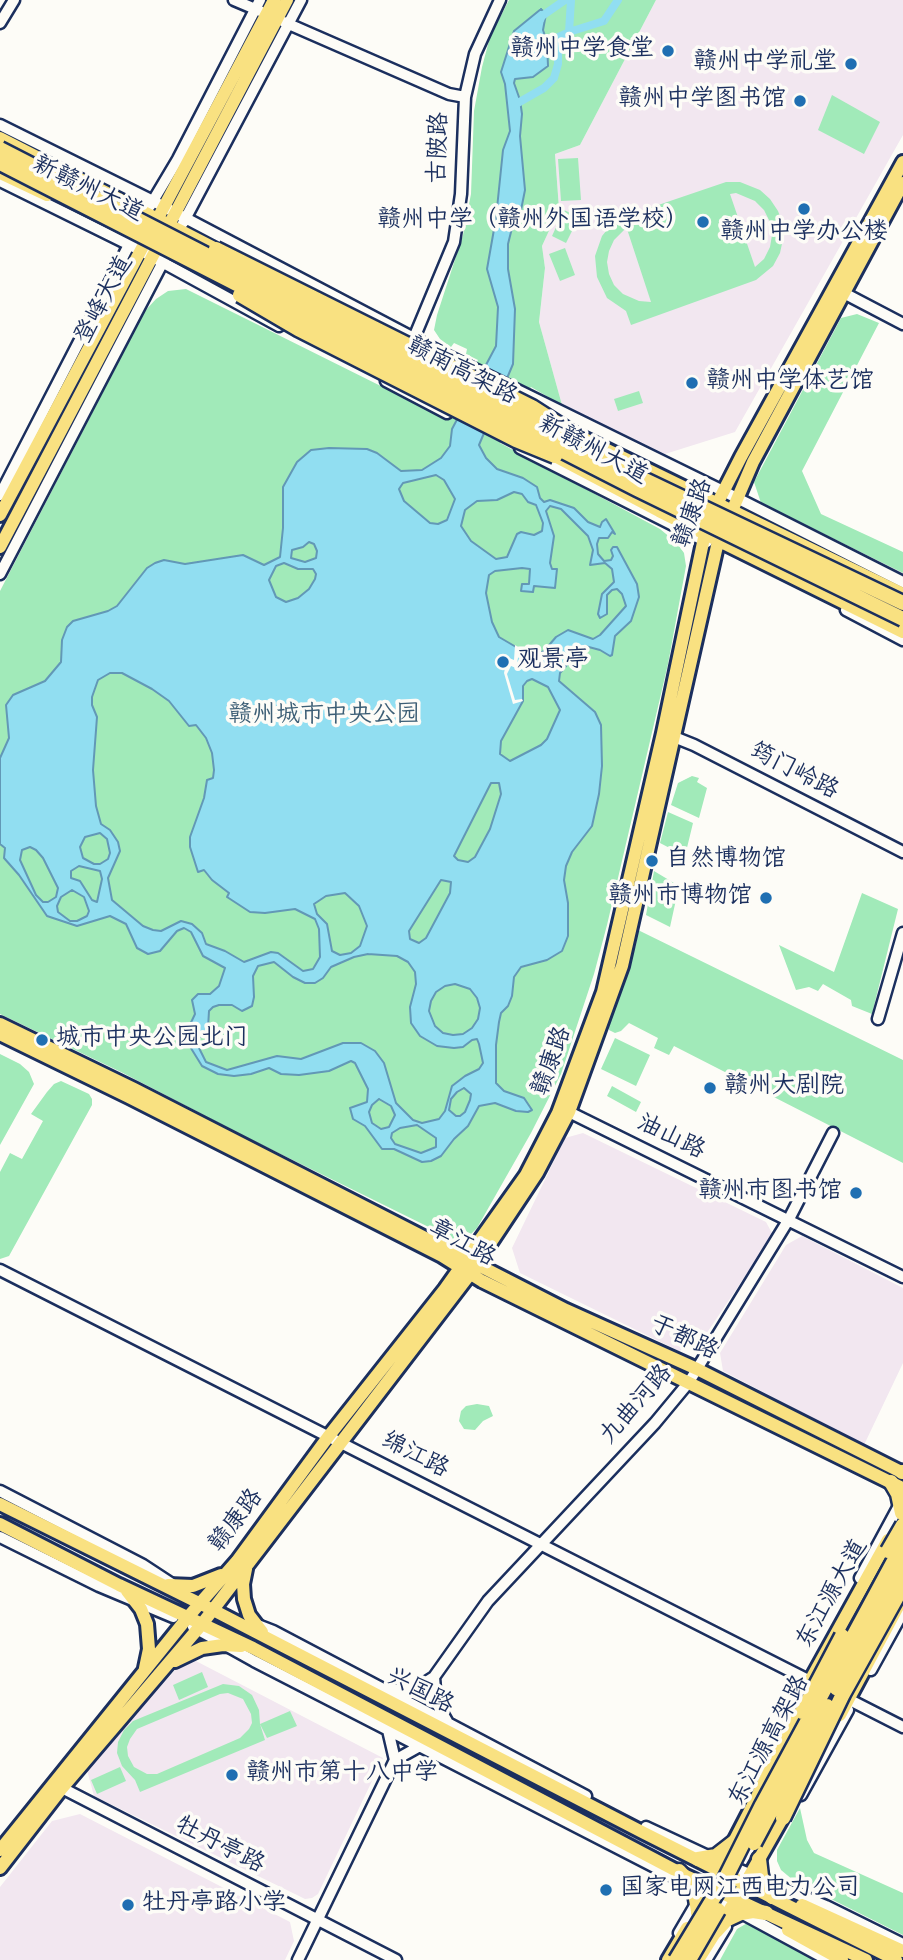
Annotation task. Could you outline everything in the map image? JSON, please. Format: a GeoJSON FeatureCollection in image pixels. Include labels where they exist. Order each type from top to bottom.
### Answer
{"type":"FeatureCollection","features":[{"type":"Feature","properties":{"kind":"highway","name":"赣南高架路"},"geometry":{"type":"LineString","coordinates":[[0,149],[903,619]]}},
{"type":"Feature","properties":{"kind":"highway","name":"赣南高架路"},"geometry":{"type":"LineString","coordinates":[[0,163],[640,484],[903,603]]}},
{"type":"Feature","properties":{"kind":"highway"},"geometry":{"type":"LineString","coordinates":[[216,249],[532,407],[640,484]]}},
{"type":"Feature","properties":{"kind":"highway"},"geometry":{"type":"LineString","coordinates":[[202,273],[298,329],[516,440],[640,484]]}},
{"type":"Feature","properties":{"kind":"highway"},"geometry":{"type":"LineString","coordinates":[[755,1801],[903,1525]]}},
{"type":"Feature","properties":{"kind":"highway","name":"东江源高架路"},"geometry":{"type":"LineString","coordinates":[[677,1960],[725,1879],[903,1544]]}},
{"type":"Feature","properties":{"kind":"highway","name":"东江源高架路"},"geometry":{"type":"LineString","coordinates":[[689,1960],[733,1883],[903,1564]]}},
{"type":"Feature","properties":{"kind":"highway"},"geometry":{"type":"LineString","coordinates":[[783,1818],[843,1695],[903,1586]]}},
{"type":"Feature","properties":{"kind":"highway"},"geometry":{"type":"LineString","coordinates":[[679,1876],[701,1896]]}},
{"type":"Feature","properties":{"kind":"highway"},"geometry":{"type":"LineString","coordinates":[[719,1933],[738,1906],[763,1916]]}},
{"type":"Feature","properties":{"kind":"main road","name":"登峰大道"},"geometry":{"type":"LineString","coordinates":[[0,547],[160,255],[166,216],[274,0]]}},
{"type":"Feature","properties":{"kind":"main road","name":"登峰大道"},"geometry":{"type":"LineString","coordinates":[[269,13],[288,0]]}},
{"type":"Feature","properties":{"kind":"main road","name":"新赣州大道"},"geometry":{"type":"LineString","coordinates":[[0,138],[166,216],[216,249],[439,359],[529,412],[717,504],[734,505],[903,594]]}},
{"type":"Feature","properties":{"kind":"main road","name":"赣康路"},"geometry":{"type":"LineString","coordinates":[[0,1868],[62,1788],[200,1627],[328,1437],[469,1267],[482,1237],[526,1175],[558,1113],[603,992],[718,543],[752,462],[903,162]]}},
{"type":"Feature","properties":{"kind":"main road","name":"新赣州大道"},"geometry":{"type":"LineString","coordinates":[[0,177],[26,184],[160,255],[202,273],[516,441],[659,511],[705,537],[903,632]]}},
{"type":"Feature","properties":{"kind":"main road","name":"赣康路"},"geometry":{"type":"LineString","coordinates":[[0,1850],[200,1602],[243,1561],[340,1443],[534,1179],[569,1112],[622,967],[669,735],[705,537],[717,504],[903,183]]}},
{"type":"Feature","properties":{"kind":"main road","name":"登峰大道"},"geometry":{"type":"LineString","coordinates":[[0,515],[137,243],[166,216]]}},
{"type":"Feature","properties":{"kind":"main road","name":"章江路"},"geometry":{"type":"LineString","coordinates":[[0,1024],[445,1247]]}},
{"type":"Feature","properties":{"kind":"main road","name":"章江路"},"geometry":{"type":"LineString","coordinates":[[0,1034],[442,1256],[469,1267],[901,1490]]}},
{"type":"Feature","properties":{"kind":"main road"},"geometry":{"type":"LineString","coordinates":[[445,1247],[467,1247],[482,1237]]}},
{"type":"Feature","properties":{"kind":"main road","name":"于都路"},"geometry":{"type":"LineString","coordinates":[[445,1247],[469,1267],[697,1369],[901,1490]]}},
{"type":"Feature","properties":{"kind":"main road","name":"东江源大道"},"geometry":{"type":"LineString","coordinates":[[665,1960],[701,1896],[717,1856],[755,1801],[809,1680],[901,1490]]}},
{"type":"Feature","properties":{"kind":"main road","name":"兴国路"},"geometry":{"type":"LineString","coordinates":[[0,1504],[148,1579],[214,1608],[270,1639],[717,1856],[760,1879],[816,1928]]}},
{"type":"Feature","properties":{"kind":"main road","name":"兴国路"},"geometry":{"type":"LineString","coordinates":[[0,1524],[200,1627],[253,1648],[679,1876]]}},
{"type":"Feature","properties":{"kind":"main road"},"geometry":{"type":"LineString","coordinates":[[148,1579],[175,1586],[191,1586],[208,1581],[243,1561],[246,1607],[255,1624],[270,1639]]}},
{"type":"Feature","properties":{"kind":"main road"},"geometry":{"type":"LineString","coordinates":[[119,1585],[136,1601],[145,1616],[149,1649],[142,1674]]}},
{"type":"Feature","properties":{"kind":"main road"},"geometry":{"type":"LineString","coordinates":[[701,1896],[738,1906],[760,1879],[783,1818],[851,1700],[903,1598]]}},
{"type":"Feature","properties":{"kind":"main road"},"geometry":{"type":"LineString","coordinates":[[156,1677],[184,1655],[201,1649],[224,1645],[253,1648]]}},
{"type":"Feature","properties":{"kind":"main road"},"geometry":{"type":"LineString","coordinates":[[760,1879],[903,1951]]}},
{"type":"Feature","properties":{"kind":"main road"},"geometry":{"type":"LineString","coordinates":[[763,1916],[816,1928],[896,1960]]}},
{"type":"Feature","properties":{"kind":"main road"},"geometry":{"type":"LineString","coordinates":[[763,1916],[842,1960]]}},
{"type":"Feature","properties":{"kind":"main road"},"geometry":{"type":"LineString","coordinates":[[816,1928],[866,1960]]}},
{"type":"Feature","properties":{"kind":"main road"},"geometry":{"type":"LineString","coordinates":[[698,1960],[719,1933]]}},
{"type":"Feature","properties":{"kind":"street"},"geometry":{"type":"LineString","coordinates":[[0,23],[14,0]]}},
{"type":"Feature","properties":{"kind":"street"},"geometry":{"type":"LineString","coordinates":[[234,0],[269,13],[449,94],[465,97]]}},
{"type":"Feature","properties":{"kind":"street"},"geometry":{"type":"LineString","coordinates":[[166,216],[178,159],[269,13],[301,0]]}},
{"type":"Feature","properties":{"kind":"street","name":"古陂路"},"geometry":{"type":"LineString","coordinates":[[414,338],[454,242],[461,194],[465,97],[475,54],[500,0]]}},
{"type":"Feature","properties":{"kind":"street"},"geometry":{"type":"LineString","coordinates":[[0,125],[166,216],[414,338],[439,359],[534,399],[723,491],[734,505],[903,582]]}},
{"type":"Feature","properties":{"kind":"street"},"geometry":{"type":"LineString","coordinates":[[0,125],[35,155]]}},
{"type":"Feature","properties":{"kind":"street"},"geometry":{"type":"LineString","coordinates":[[0,177],[137,243],[0,495]]}},
{"type":"Feature","properties":{"kind":"street"},"geometry":{"type":"LineString","coordinates":[[0,574],[160,255],[424,394]]}},
{"type":"Feature","properties":{"kind":"street"},"geometry":{"type":"LineString","coordinates":[[839,290],[903,324]]}},
{"type":"Feature","properties":{"kind":"street"},"geometry":{"type":"LineString","coordinates":[[718,543],[903,640]]}},
{"type":"Feature","properties":{"kind":"street","name":"筠门岭路"},"geometry":{"type":"LineString","coordinates":[[669,735],[903,852]]}},
{"type":"Feature","properties":{"kind":"street"},"geometry":{"type":"LineString","coordinates":[[878,1019],[903,933]]}},
{"type":"Feature","properties":{"kind":"street","name":"油山路"},"geometry":{"type":"LineString","coordinates":[[569,1112],[903,1277]]}},
{"type":"Feature","properties":{"kind":"street","name":"九曲河路"},"geometry":{"type":"LineString","coordinates":[[434,1677],[488,1601],[655,1423],[689,1382],[789,1220],[833,1133]]}},
{"type":"Feature","properties":{"kind":"street","name":"绵江路"},"geometry":{"type":"LineString","coordinates":[[0,1270],[903,1727]]}},
{"type":"Feature","properties":{"kind":"street"},"geometry":{"type":"LineString","coordinates":[[0,1491],[143,1565],[200,1602]]}},
{"type":"Feature","properties":{"kind":"street"},"geometry":{"type":"LineString","coordinates":[[0,1537],[99,1586],[186,1619]]}},
{"type":"Feature","properties":{"kind":"street"},"geometry":{"type":"LineString","coordinates":[[214,1608],[273,1631],[645,1827],[717,1856],[809,1680]]}},
{"type":"Feature","properties":{"kind":"street"},"geometry":{"type":"LineString","coordinates":[[903,1612],[851,1700],[760,1879],[826,1906],[903,1944]]}},
{"type":"Feature","properties":{"kind":"street"},"geometry":{"type":"LineString","coordinates":[[200,1627],[224,1645],[679,1876],[693,1894],[694,1904],[701,1896]]}},
{"type":"Feature","properties":{"kind":"street"},"geometry":{"type":"LineString","coordinates":[[382,1689],[412,1691],[434,1677],[436,1702],[448,1724]]}},
{"type":"Feature","properties":{"kind":"street"},"geometry":{"type":"LineString","coordinates":[[388,1730],[395,1760]]}},
{"type":"Feature","properties":{"kind":"street"},"geometry":{"type":"LineString","coordinates":[[298,1960],[395,1760],[419,1746]]}},
{"type":"Feature","properties":{"kind":"street","name":"牡丹亭路"},"geometry":{"type":"LineString","coordinates":[[62,1788],[396,1960]]}},
{"type":"Feature","properties":{"kind":"street"},"geometry":{"type":"LineString","coordinates":[[706,1960],[719,1933],[740,1921],[763,1916],[808,1950],[828,1960]]}},
{"type":"Feature","properties":{"kind":"shaded area","name":"赣州中学（赣州外国语学校）"},"geometry":{"type":"Polygon","coordinates":[[[656,0],[903,0],[903,135],[735,432],[665,454],[562,405],[539,322],[545,268],[542,246],[559,209],[555,154],[580,145],[656,0]]]}},
{"type":"Feature","properties":{"kind":"shaded area"},"geometry":{"type":"Polygon","coordinates":[[[583,1133],[766,1222],[773,1235],[702,1340],[679,1351],[520,1273],[512,1248],[565,1138],[583,1133]]]}},
{"type":"Feature","properties":{"kind":"shaded area"},"geometry":{"type":"Polygon","coordinates":[[[802,1236],[903,1288],[903,1363],[864,1445],[723,1371],[720,1353],[786,1245],[802,1236]]]}},
{"type":"Feature","properties":{"kind":"shaded area","name":"赣州市第十八中学"},"geometry":{"type":"Polygon","coordinates":[[[194,1660],[383,1758],[318,1894],[312,1898],[305,1899],[94,1796],[87,1770],[176,1669],[194,1660]]]}},
{"type":"Feature","properties":{"kind":"shaded area","name":"牡丹亭路小学"},"geometry":{"type":"Polygon","coordinates":[[[80,1814],[290,1922],[294,1941],[285,1960],[0,1960],[0,1887],[52,1821],[80,1814]]]}},
{"type":"Feature","properties":{"kind":"green space","name":"赣州城市中央公园"},"geometry":{"type":"Polygon","coordinates":[[[509,0],[656,0],[580,145],[555,154],[559,209],[542,246],[545,268],[539,322],[562,405],[531,387],[500,443],[660,529],[677,543],[684,553],[686,566],[668,664],[607,925],[561,1074],[477,1228],[468,1237],[455,1240],[0,1014],[0,591],[145,311],[168,291],[186,289],[443,417],[478,360],[466,354],[467,349],[454,343],[451,347],[440,339],[434,330],[463,235],[471,194],[474,111],[482,67],[490,37],[509,0]]]}},
{"type":"Feature","properties":{"kind":"green space"},"geometry":{"type":"Polygon","coordinates":[[[832,95],[880,122],[864,154],[818,130],[832,95]]]}},
{"type":"Feature","properties":{"kind":"green space"},"geometry":{"type":"Polygon","coordinates":[[[578,158],[581,200],[561,201],[558,159],[578,158]]]}},
{"type":"Feature","properties":{"kind":"green space"},"geometry":{"type":"Polygon","coordinates":[[[726,182],[740,182],[760,190],[770,199],[783,224],[783,239],[773,266],[756,280],[631,325],[626,311],[607,298],[597,277],[595,256],[602,236],[611,225],[623,217],[726,182]],[[736,193],[730,194],[755,267],[764,259],[770,247],[770,222],[755,201],[736,193]],[[627,229],[614,240],[609,251],[609,274],[614,285],[623,294],[639,301],[651,302],[627,229]]]}},
{"type":"Feature","properties":{"kind":"green space"},"geometry":{"type":"Polygon","coordinates":[[[564,210],[579,217],[566,243],[552,236],[564,210]]]}},
{"type":"Feature","properties":{"kind":"green space"},"geometry":{"type":"Polygon","coordinates":[[[565,248],[575,275],[560,281],[549,254],[565,248]]]}},
{"type":"Feature","properties":{"kind":"green space"},"geometry":{"type":"Polygon","coordinates":[[[857,314],[879,323],[802,471],[821,514],[903,552],[903,573],[761,503],[754,482],[841,318],[857,314]]]}},
{"type":"Feature","properties":{"kind":"green space"},"geometry":{"type":"Polygon","coordinates":[[[639,391],[643,403],[618,411],[614,399],[639,391]]]}},
{"type":"Feature","properties":{"kind":"green space"},"geometry":{"type":"Polygon","coordinates":[[[692,776],[699,778],[697,782],[707,788],[699,818],[671,805],[678,783],[692,776]]]}},
{"type":"Feature","properties":{"kind":"green space"},"geometry":{"type":"Polygon","coordinates":[[[668,812],[693,823],[685,856],[660,843],[668,812]]]}},
{"type":"Feature","properties":{"kind":"green space"},"geometry":{"type":"Polygon","coordinates":[[[654,871],[679,886],[670,927],[646,915],[654,871]]]}},
{"type":"Feature","properties":{"kind":"green space"},"geometry":{"type":"Polygon","coordinates":[[[862,893],[898,909],[872,1014],[852,1006],[851,1000],[823,984],[818,991],[809,987],[796,990],[779,945],[834,972],[862,893]]]}},
{"type":"Feature","properties":{"kind":"green space"},"geometry":{"type":"Polygon","coordinates":[[[638,930],[903,1060],[903,1163],[674,1046],[669,1055],[654,1048],[658,1038],[629,1023],[621,1031],[615,1033],[609,1030],[609,1022],[636,945],[638,930]]]}},
{"type":"Feature","properties":{"kind":"green space"},"geometry":{"type":"Polygon","coordinates":[[[615,1038],[650,1055],[636,1086],[601,1069],[615,1038]]]}},
{"type":"Feature","properties":{"kind":"green space"},"geometry":{"type":"Polygon","coordinates":[[[0,1054],[20,1064],[29,1072],[34,1084],[0,1145],[0,1054]]]}},
{"type":"Feature","properties":{"kind":"green space"},"geometry":{"type":"Polygon","coordinates":[[[61,1081],[89,1094],[92,1105],[9,1256],[0,1259],[0,1172],[10,1153],[22,1159],[43,1121],[31,1114],[54,1084],[61,1081]]]}},
{"type":"Feature","properties":{"kind":"green space"},"geometry":{"type":"Polygon","coordinates":[[[612,1086],[641,1102],[636,1112],[607,1096],[612,1086]]]}},
{"type":"Feature","properties":{"kind":"green space"},"geometry":{"type":"Polygon","coordinates":[[[466,1406],[489,1406],[493,1416],[483,1421],[475,1430],[464,1429],[459,1421],[461,1411],[466,1406]]]}},
{"type":"Feature","properties":{"kind":"green space"},"geometry":{"type":"Polygon","coordinates":[[[202,1672],[208,1687],[179,1700],[173,1685],[202,1672]]]}},
{"type":"Feature","properties":{"kind":"green space"},"geometry":{"type":"Polygon","coordinates":[[[223,1684],[239,1686],[252,1695],[259,1710],[265,1740],[140,1792],[135,1780],[122,1766],[117,1753],[118,1742],[124,1730],[133,1721],[223,1684]],[[228,1693],[220,1694],[137,1729],[127,1747],[134,1767],[147,1774],[157,1774],[240,1738],[252,1723],[251,1714],[243,1699],[228,1693]]]}},
{"type":"Feature","properties":{"kind":"green space"},"geometry":{"type":"Polygon","coordinates":[[[290,1711],[297,1726],[267,1738],[260,1724],[290,1711]]]}},
{"type":"Feature","properties":{"kind":"green space"},"geometry":{"type":"Polygon","coordinates":[[[120,1767],[126,1781],[97,1794],[91,1780],[120,1767]]]}},
{"type":"Feature","properties":{"kind":"green space"},"geometry":{"type":"Polygon","coordinates":[[[800,1808],[807,1840],[814,1853],[903,1893],[903,1935],[793,1880],[781,1870],[777,1861],[777,1850],[800,1808]]]}},
{"type":"Feature","properties":{"kind":"green space"},"geometry":{"type":"Polygon","coordinates":[[[749,1922],[823,1960],[720,1960],[737,1929],[749,1922]]]}},
{"type":"Feature","properties":{"kind":"water"},"geometry":{"type":"Polygon","coordinates":[[[541,9],[546,14],[543,30],[547,42],[548,66],[533,77],[515,79],[514,83],[522,114],[520,136],[525,190],[521,210],[508,244],[508,269],[515,309],[513,364],[479,445],[486,458],[497,469],[523,478],[537,487],[544,502],[550,500],[574,508],[588,522],[600,527],[606,519],[615,534],[612,532],[608,538],[599,538],[598,554],[604,561],[611,560],[611,550],[617,547],[637,584],[639,597],[631,621],[615,636],[612,655],[585,646],[575,648],[572,659],[560,673],[559,681],[595,712],[601,725],[602,766],[592,826],[572,852],[566,866],[564,880],[568,903],[568,936],[562,951],[547,960],[521,967],[514,977],[512,996],[501,1013],[499,1022],[496,1083],[504,1091],[524,1098],[532,1110],[516,1111],[495,1103],[479,1106],[468,1126],[441,1156],[422,1162],[394,1149],[382,1149],[365,1126],[353,1119],[350,1108],[367,1102],[368,1089],[355,1063],[351,1061],[329,1071],[299,1075],[281,1074],[269,1068],[234,1076],[218,1074],[202,1066],[189,1045],[187,1031],[195,1014],[192,1000],[198,994],[210,994],[219,986],[225,968],[203,956],[191,932],[184,928],[177,931],[160,951],[148,954],[137,948],[126,924],[110,916],[77,926],[47,916],[4,858],[5,848],[0,844],[0,758],[9,738],[6,705],[13,695],[45,681],[61,662],[62,640],[67,627],[73,621],[117,606],[147,568],[164,560],[185,564],[243,555],[264,565],[280,557],[283,487],[297,462],[311,450],[367,449],[401,471],[422,470],[441,458],[450,446],[452,429],[496,346],[498,307],[487,269],[496,218],[503,150],[510,131],[505,84],[501,72],[514,31],[541,9]],[[436,475],[403,483],[399,489],[404,501],[430,523],[438,524],[447,520],[455,499],[444,480],[436,475]],[[514,492],[497,500],[477,501],[465,510],[461,526],[471,541],[496,559],[507,557],[517,534],[521,532],[534,535],[542,531],[543,523],[536,505],[528,502],[522,494],[514,492]],[[550,506],[546,511],[554,536],[550,563],[552,569],[557,569],[555,588],[534,586],[533,592],[521,591],[522,584],[529,584],[530,569],[495,571],[489,575],[486,593],[492,622],[499,637],[528,654],[536,655],[544,651],[556,637],[568,630],[593,639],[600,635],[626,606],[622,594],[617,589],[612,590],[607,595],[607,614],[600,618],[598,614],[602,594],[614,582],[612,569],[605,563],[590,565],[593,550],[588,536],[561,509],[550,506]],[[309,542],[292,550],[291,558],[305,562],[316,558],[314,544],[309,542]],[[284,563],[276,566],[269,580],[276,597],[286,602],[298,598],[309,589],[315,579],[313,569],[298,569],[284,563]],[[110,673],[98,680],[92,705],[97,717],[93,770],[96,806],[101,824],[110,830],[120,851],[108,878],[112,900],[143,926],[153,930],[161,931],[181,921],[192,924],[202,933],[206,944],[244,962],[271,952],[278,953],[303,971],[313,969],[320,957],[319,929],[315,919],[295,909],[250,912],[227,897],[229,893],[204,870],[198,872],[190,847],[190,837],[204,798],[207,780],[213,778],[214,770],[212,753],[206,738],[196,725],[189,726],[169,701],[122,673],[110,673]],[[532,679],[527,681],[523,686],[523,701],[501,741],[500,754],[510,761],[547,739],[560,710],[548,687],[532,679]],[[491,783],[454,856],[458,860],[468,862],[475,857],[490,829],[501,794],[499,783],[491,783]],[[100,833],[85,837],[80,847],[83,858],[94,864],[108,859],[110,853],[107,839],[100,833]],[[30,847],[22,850],[20,860],[36,895],[43,902],[48,902],[56,897],[58,888],[43,858],[30,847]],[[79,866],[71,871],[71,878],[80,881],[92,900],[97,902],[102,879],[100,871],[79,866]],[[441,880],[409,931],[410,939],[419,943],[426,938],[450,893],[451,882],[441,880]],[[72,890],[61,897],[57,906],[58,912],[70,921],[77,921],[87,916],[89,911],[84,897],[72,890]],[[345,893],[326,896],[314,904],[317,914],[327,924],[332,951],[340,955],[351,953],[360,946],[367,926],[359,906],[345,893]],[[368,954],[354,957],[331,967],[323,978],[315,983],[305,983],[293,977],[274,962],[258,966],[253,976],[252,1006],[242,1011],[232,1005],[219,1005],[209,1011],[208,1028],[199,1038],[199,1048],[206,1062],[227,1070],[277,1056],[301,1059],[343,1043],[361,1043],[375,1051],[384,1063],[396,1103],[413,1120],[422,1123],[439,1119],[445,1111],[452,1086],[479,1069],[483,1063],[477,1039],[463,1047],[454,1048],[437,1046],[420,1036],[411,1023],[410,1007],[416,984],[415,972],[408,962],[397,956],[368,954]],[[455,984],[445,986],[436,992],[429,1011],[435,1026],[443,1033],[463,1034],[472,1028],[478,1019],[480,1008],[470,989],[455,984]],[[464,1088],[451,1099],[449,1110],[456,1116],[465,1112],[470,1100],[471,1094],[464,1088]],[[379,1099],[372,1105],[369,1112],[372,1123],[381,1129],[389,1127],[395,1115],[391,1106],[379,1099]],[[417,1125],[400,1128],[392,1133],[391,1138],[395,1144],[421,1153],[436,1147],[436,1138],[417,1125]]]}},
{"type":"Feature","properties":{"kind":"pier"},"geometry":{"type":"Polygon","coordinates":[[[515,645],[520,648],[516,668],[511,666],[507,674],[515,700],[523,701],[513,704],[505,668],[498,663],[502,657],[514,660],[515,645]]]}},
{"type":"Feature","properties":{"kind":"waterway"},"geometry":{"type":"LineString","coordinates":[[540,20],[565,0]]}},
{"type":"Feature","properties":{"kind":"waterway"},"geometry":{"type":"LineString","coordinates":[[569,32],[571,0]]}},
{"type":"Feature","properties":{"kind":"waterway"},"geometry":{"type":"LineString","coordinates":[[539,46],[569,32],[604,21],[618,0]]}},
{"type":"Feature","properties":{"kind":"waterway"},"geometry":{"type":"LineString","coordinates":[[516,104],[544,88],[554,78],[558,64],[558,38]]}},
{"type":"Feature","properties":{"kind":"place","name":"赣州中学食堂"},"geometry":{"type":"Point","coordinates":[668,51]}},
{"type":"Feature","properties":{"kind":"place","name":"赣州中学礼堂"},"geometry":{"type":"Point","coordinates":[851,64]}},
{"type":"Feature","properties":{"kind":"place","name":"赣州中学图书馆"},"geometry":{"type":"Point","coordinates":[800,101]}},
{"type":"Feature","properties":{"kind":"place","name":"赣州中学办公楼"},"geometry":{"type":"Point","coordinates":[804,209]}},
{"type":"Feature","properties":{"kind":"place","name":"赣州中学（赣州外国语学校）"},"geometry":{"type":"Point","coordinates":[703,222]}},
{"type":"Feature","properties":{"kind":"place","name":"赣州中学体艺馆"},"geometry":{"type":"Point","coordinates":[692,383]}},
{"type":"Feature","properties":{"kind":"place","name":"观景亭"},"geometry":{"type":"Point","coordinates":[503,662]}},
{"type":"Feature","properties":{"kind":"place","name":"自然博物馆"},"geometry":{"type":"Point","coordinates":[652,861]}},
{"type":"Feature","properties":{"kind":"place","name":"赣州市博物馆"},"geometry":{"type":"Point","coordinates":[766,898]}},
{"type":"Feature","properties":{"kind":"place","name":"城市中央公园北门"},"geometry":{"type":"Point","coordinates":[42,1040]}},
{"type":"Feature","properties":{"kind":"place","name":"赣州大剧院"},"geometry":{"type":"Point","coordinates":[710,1088]}},
{"type":"Feature","properties":{"kind":"place","name":"赣州市图书馆"},"geometry":{"type":"Point","coordinates":[856,1193]}},
{"type":"Feature","properties":{"kind":"place","name":"赣州市第十八中学"},"geometry":{"type":"Point","coordinates":[232,1775]}},
{"type":"Feature","properties":{"kind":"place","name":"国家电网江西电力公司"},"geometry":{"type":"Point","coordinates":[606,1890]}},
{"type":"Feature","properties":{"kind":"place","name":"牡丹亭路小学"},"geometry":{"type":"Point","coordinates":[128,1905]}}]}
